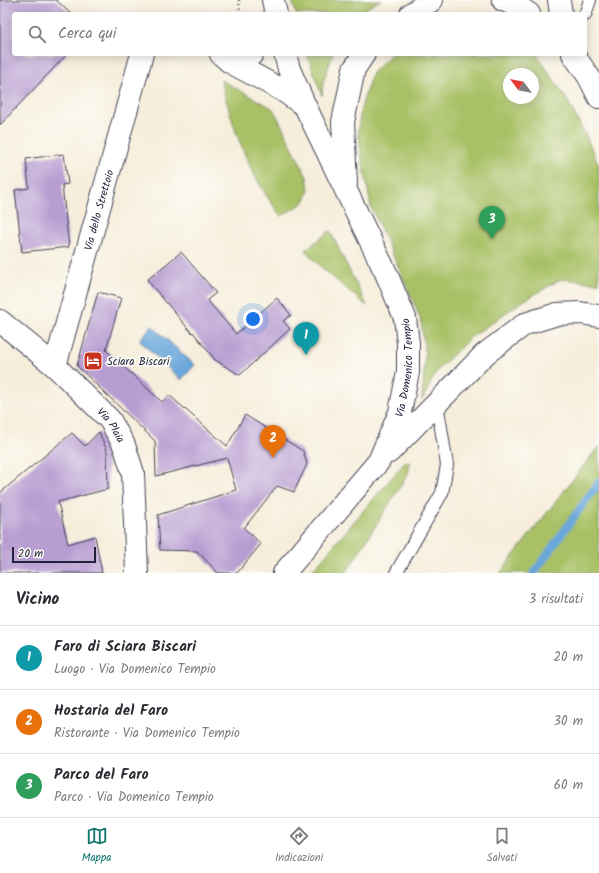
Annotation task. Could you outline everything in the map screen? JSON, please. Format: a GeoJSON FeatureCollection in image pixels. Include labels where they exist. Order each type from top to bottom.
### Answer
{"type":"FeatureCollection","features":[{"type":"Feature","properties":{"kind":"main road"},"geometry":{"type":"LineString","coordinates":[[273,0],[276,12]]}},
{"type":"Feature","properties":{"kind":"main road"},"geometry":{"type":"LineString","coordinates":[[414,12],[432,0]]}},
{"type":"Feature","properties":{"kind":"main road"},"geometry":{"type":"LineString","coordinates":[[503,0],[526,12]]}},
{"type":"Feature","properties":{"kind":"main road"},"geometry":{"type":"LineString","coordinates":[[559,0],[561,12]]}},
{"type":"Feature","properties":{"kind":"main road","name":"Via dello Strettoio"},"geometry":{"type":"LineString","coordinates":[[55,366],[141,56]]}},
{"type":"Feature","properties":{"kind":"main road"},"geometry":{"type":"LineString","coordinates":[[223,56],[230,62],[282,90],[305,106]]}},
{"type":"Feature","properties":{"kind":"main road","name":"Via Domenico Tempio"},"geometry":{"type":"LineString","coordinates":[[284,573],[379,462],[400,412],[408,372],[408,343],[405,318],[386,273],[305,106],[289,69],[286,56]]}},
{"type":"Feature","properties":{"kind":"main road"},"geometry":{"type":"LineString","coordinates":[[347,192],[343,122],[354,70],[363,56]]}},
{"type":"Feature","properties":{"kind":"main road"},"geometry":{"type":"LineString","coordinates":[[575,56],[589,77],[599,97]]}},
{"type":"Feature","properties":{"kind":"main road"},"geometry":{"type":"LineString","coordinates":[[379,462],[485,354],[526,324],[557,314],[580,313],[599,316]]}},
{"type":"Feature","properties":{"kind":"main road","name":"Via Plaia"},"geometry":{"type":"LineString","coordinates":[[0,321],[55,366],[110,420],[124,445],[133,472],[137,573]]}},
{"type":"Feature","properties":{"kind":"lane"},"geometry":{"type":"LineString","coordinates":[[586,12],[590,0]]}},
{"type":"Feature","properties":{"kind":"lane"},"geometry":{"type":"LineString","coordinates":[[396,573],[442,493],[447,465],[437,403]]}},
{"type":"Feature","properties":{"kind":"path"},"geometry":{"type":"LineString","coordinates":[[239,0],[240,12]]}},
{"type":"Feature","properties":{"kind":"green space"},"geometry":{"type":"Polygon","coordinates":[[[292,0],[381,0],[362,12],[295,12],[292,0]]]}},
{"type":"Feature","properties":{"kind":"green space"},"geometry":{"type":"Polygon","coordinates":[[[308,56],[332,56],[323,82],[322,96],[308,56]]]}},
{"type":"Feature","properties":{"kind":"green space"},"geometry":{"type":"Polygon","coordinates":[[[389,56],[538,56],[567,100],[586,136],[599,166],[599,283],[561,279],[520,303],[471,337],[437,371],[422,400],[425,354],[421,321],[371,207],[358,130],[361,108],[372,73],[389,56]]]}},
{"type":"Feature","properties":{"kind":"green space"},"geometry":{"type":"Polygon","coordinates":[[[221,80],[272,108],[307,177],[309,189],[303,203],[281,216],[260,185],[251,168],[237,134],[221,80]]]}},
{"type":"Feature","properties":{"kind":"green space"},"geometry":{"type":"Polygon","coordinates":[[[330,231],[367,306],[323,269],[305,250],[330,231]]]}},
{"type":"Feature","properties":{"kind":"green space"},"geometry":{"type":"Polygon","coordinates":[[[599,446],[599,573],[500,573],[599,446]]]}},
{"type":"Feature","properties":{"kind":"green space"},"geometry":{"type":"Polygon","coordinates":[[[406,461],[410,463],[408,474],[346,573],[310,573],[406,461]]]}},
{"type":"Feature","properties":{"kind":"water"},"geometry":{"type":"Polygon","coordinates":[[[152,326],[195,365],[181,380],[139,340],[152,326]]]}},
{"type":"Feature","properties":{"kind":"building"},"geometry":{"type":"Polygon","coordinates":[[[0,0],[56,0],[69,12],[12,12],[12,56],[65,56],[0,125],[0,0]]]}},
{"type":"Feature","properties":{"kind":"building"},"geometry":{"type":"Polygon","coordinates":[[[64,154],[68,184],[62,185],[69,247],[22,252],[15,190],[29,188],[26,159],[64,154]]]}},
{"type":"Feature","properties":{"kind":"building"},"geometry":{"type":"Polygon","coordinates":[[[181,252],[216,293],[207,300],[236,334],[277,298],[291,315],[283,321],[290,329],[240,375],[215,360],[193,332],[192,333],[147,280],[181,252]]]}},
{"type":"Feature","properties":{"kind":"building"},"geometry":{"type":"Polygon","coordinates":[[[98,292],[121,298],[106,350],[162,402],[169,395],[227,446],[245,415],[303,451],[307,464],[294,492],[277,486],[244,528],[261,544],[237,573],[218,573],[197,551],[160,550],[158,515],[236,490],[227,458],[156,476],[155,441],[77,366],[98,292]]]}},
{"type":"Feature","properties":{"kind":"building"},"geometry":{"type":"Polygon","coordinates":[[[99,432],[107,451],[108,489],[58,502],[68,544],[95,536],[102,573],[0,573],[0,493],[72,433],[85,446],[99,432]]]}},
{"type":"Feature","properties":{"kind":"waterway"},"geometry":{"type":"LineString","coordinates":[[534,573],[599,482]]}},
{"type":"Feature","properties":{"kind":"place","name":"Parco del Faro"},"geometry":{"type":"Point","coordinates":[492,239]}},
{"type":"Feature","properties":{"kind":"place","name":"Faro di Sciara Biscari"},"geometry":{"type":"Point","coordinates":[306,355]}},
{"type":"Feature","properties":{"kind":"place","name":"Sciara Biscari"},"geometry":{"type":"Point","coordinates":[93,361]}},
{"type":"Feature","properties":{"kind":"place","name":"Hostaria del Faro"},"geometry":{"type":"Point","coordinates":[273,458]}}]}
